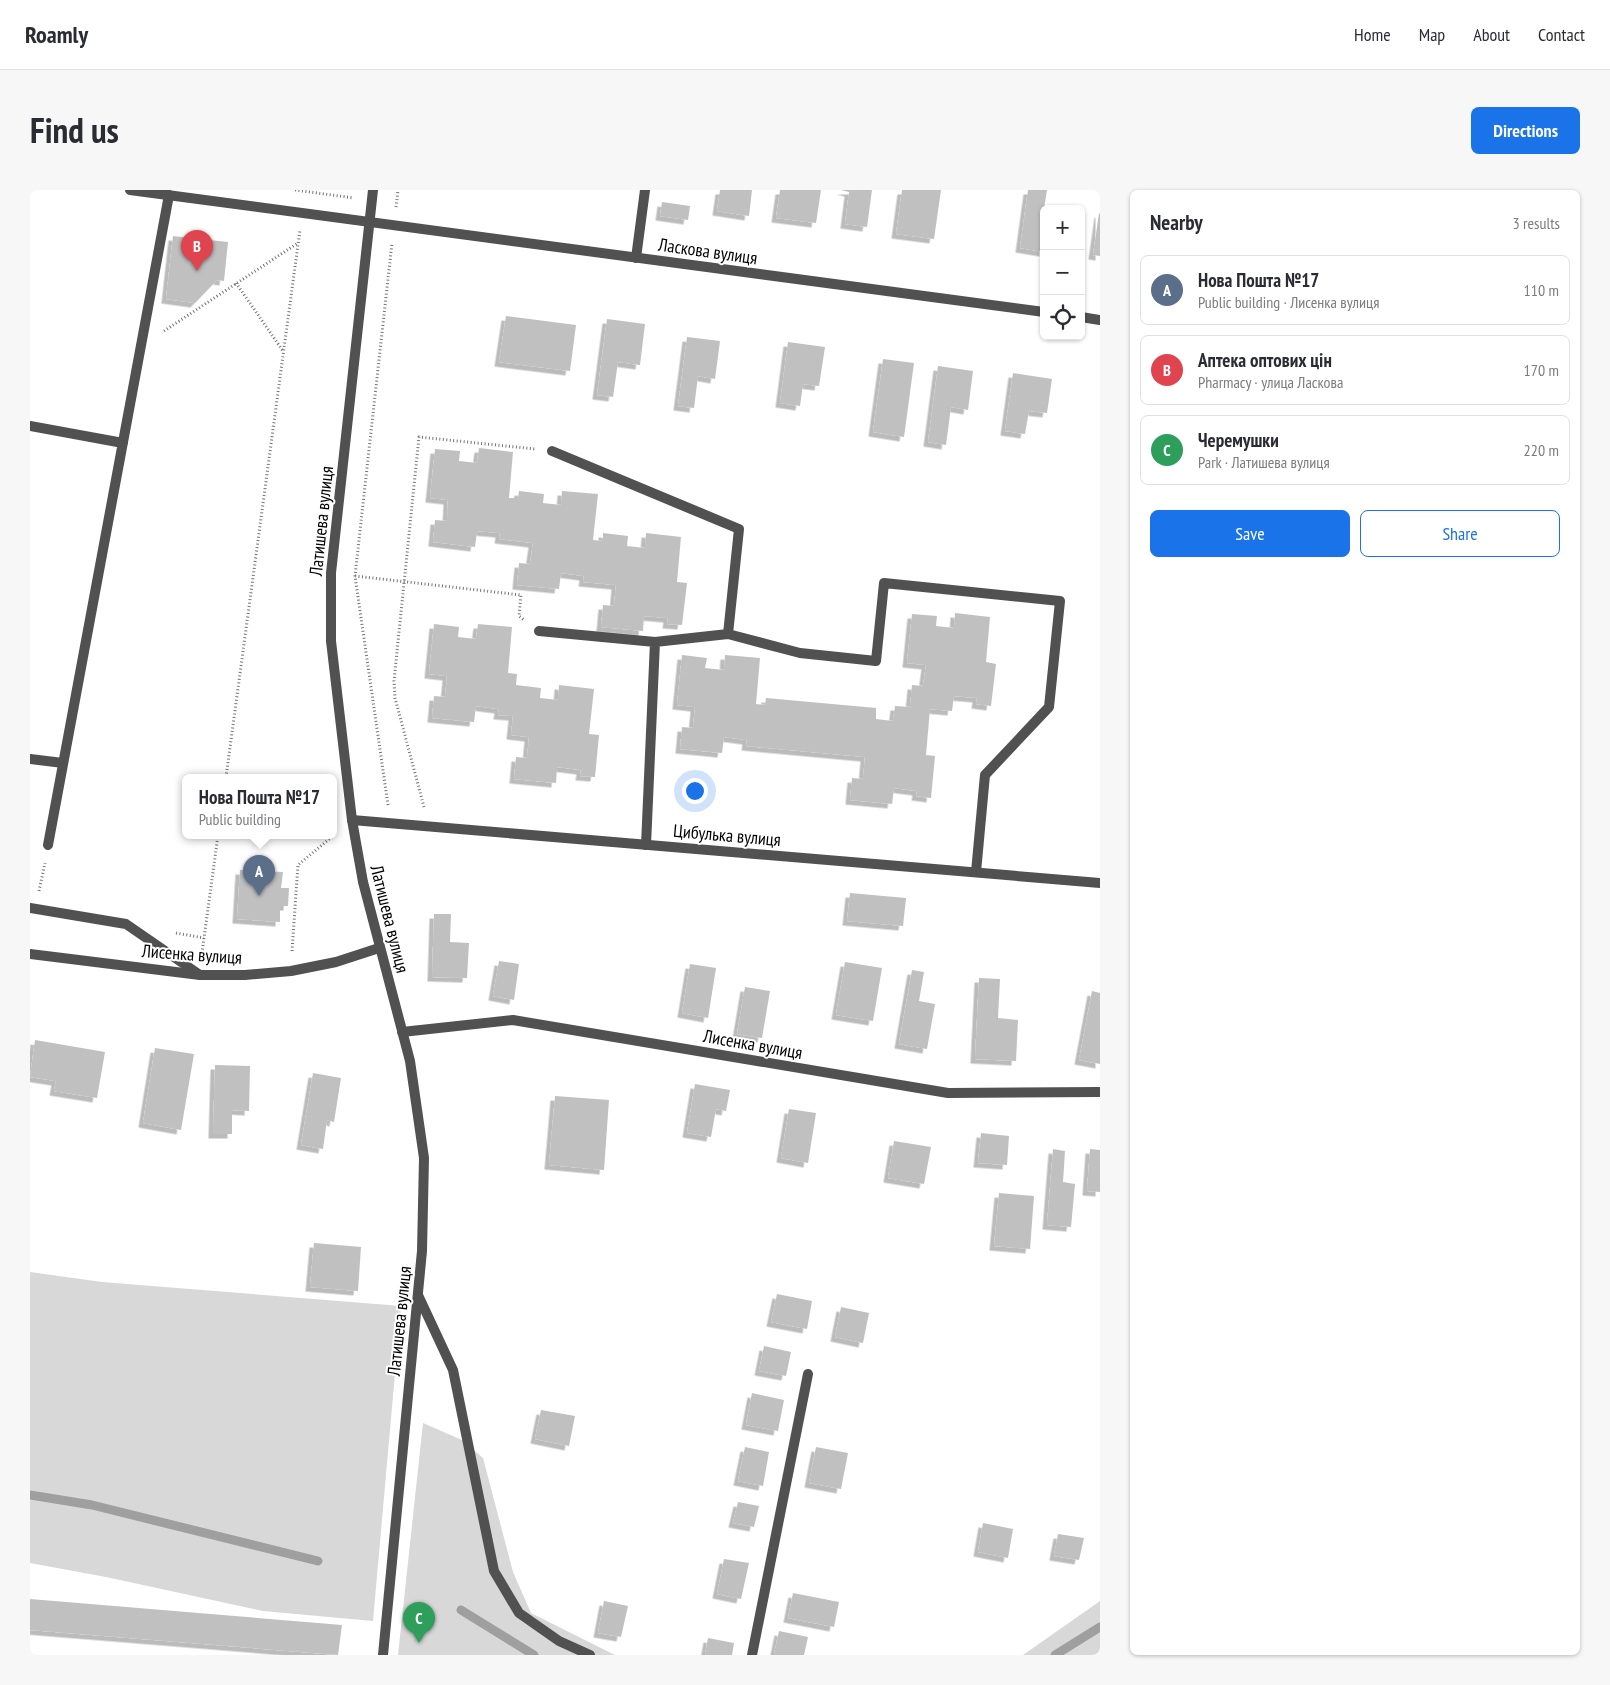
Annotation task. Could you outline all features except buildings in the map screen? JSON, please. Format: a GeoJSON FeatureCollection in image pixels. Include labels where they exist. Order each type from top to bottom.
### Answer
{"type":"FeatureCollection","features":[{"type":"Feature","properties":{"kind":"street","name":"Ласкова вулиця"},"geometry":{"type":"LineString","coordinates":[[130,190],[1040,311]]}},
{"type":"Feature","properties":{"kind":"street"},"geometry":{"type":"LineString","coordinates":[[636,258],[645,190]]}},
{"type":"Feature","properties":{"kind":"street"},"geometry":{"type":"LineString","coordinates":[[48,845],[169,195]]}},
{"type":"Feature","properties":{"kind":"street","name":"Латишева вулиця"},"geometry":{"type":"LineString","coordinates":[[372,195],[331,573],[330,641],[352,820],[363,882],[410,1061],[424,1158],[422,1251],[383,1655]]}},
{"type":"Feature","properties":{"kind":"street"},"geometry":{"type":"LineString","coordinates":[[1085,318],[1100,320]]}},
{"type":"Feature","properties":{"kind":"street"},"geometry":{"type":"LineString","coordinates":[[30,426],[123,444]]}},
{"type":"Feature","properties":{"kind":"street"},"geometry":{"type":"LineString","coordinates":[[552,450],[739,529],[728,634]]}},
{"type":"Feature","properties":{"kind":"street"},"geometry":{"type":"LineString","coordinates":[[540,631],[655,642],[728,634],[800,653],[876,661],[884,583],[1060,601],[1049,707],[985,775],[976,872]]}},
{"type":"Feature","properties":{"kind":"street"},"geometry":{"type":"LineString","coordinates":[[646,845],[655,642]]}},
{"type":"Feature","properties":{"kind":"street"},"geometry":{"type":"LineString","coordinates":[[30,759],[63,763]]}},
{"type":"Feature","properties":{"kind":"street","name":"Цибулька вулиця"},"geometry":{"type":"LineString","coordinates":[[352,820],[1100,883]]}},
{"type":"Feature","properties":{"kind":"street"},"geometry":{"type":"LineString","coordinates":[[33,908],[126,924],[200,975]]}},
{"type":"Feature","properties":{"kind":"street","name":"Лисенка вулиця"},"geometry":{"type":"LineString","coordinates":[[30,954],[200,975],[245,975],[291,971],[336,962],[379,948]]}},
{"type":"Feature","properties":{"kind":"street","name":"Лисенка вулиця"},"geometry":{"type":"LineString","coordinates":[[402,1032],[513,1020],[948,1093],[1100,1092]]}},
{"type":"Feature","properties":{"kind":"street"},"geometry":{"type":"LineString","coordinates":[[418,1295],[452,1370],[494,1571],[519,1613],[559,1641],[590,1655]]}},
{"type":"Feature","properties":{"kind":"street"},"geometry":{"type":"LineString","coordinates":[[752,1655],[808,1374]]}},
{"type":"Feature","properties":{"kind":"path"},"geometry":{"type":"LineString","coordinates":[[295,190],[372,195],[396,204]]}},
{"type":"Feature","properties":{"kind":"path"},"geometry":{"type":"LineString","coordinates":[[390,823],[356,576],[398,190]]}},
{"type":"Feature","properties":{"kind":"path"},"geometry":{"type":"LineString","coordinates":[[226,774],[305,191]]}},
{"type":"Feature","properties":{"kind":"path"},"geometry":{"type":"LineString","coordinates":[[141,347],[298,243]]}},
{"type":"Feature","properties":{"kind":"path"},"geometry":{"type":"LineString","coordinates":[[236,283],[283,351]]}},
{"type":"Feature","properties":{"kind":"path"},"geometry":{"type":"LineString","coordinates":[[430,827],[395,698],[394,682],[419,437],[552,450]]}},
{"type":"Feature","properties":{"kind":"path"},"geometry":{"type":"LineString","coordinates":[[356,576],[521,595],[519,616]]}},
{"type":"Feature","properties":{"kind":"path"},"geometry":{"type":"LineString","coordinates":[[337,832],[352,820]]}},
{"type":"Feature","properties":{"kind":"path"},"geometry":{"type":"LineString","coordinates":[[200,975],[217,839]]}},
{"type":"Feature","properties":{"kind":"path"},"geometry":{"type":"LineString","coordinates":[[291,971],[298,865],[329,839]]}},
{"type":"Feature","properties":{"kind":"path"},"geometry":{"type":"LineString","coordinates":[[33,908],[48,845]]}},
{"type":"Feature","properties":{"kind":"shaded area"},"geometry":{"type":"Polygon","coordinates":[[[30,1272],[102,1282],[401,1306],[373,1621],[263,1611],[106,1577],[30,1563],[30,1272]]]}},
{"type":"Feature","properties":{"kind":"shaded area"},"geometry":{"type":"Polygon","coordinates":[[[423,1423],[462,1440],[483,1458],[513,1572],[531,1613],[615,1655],[398,1655],[423,1423]]]}},
{"type":"Feature","properties":{"kind":"shaded area"},"geometry":{"type":"Polygon","coordinates":[[[1100,1601],[1100,1655],[1023,1655],[1100,1601]]]}},
{"type":"Feature","properties":{"kind":"waterway"},"geometry":{"type":"LineString","coordinates":[[30,1495],[92,1505],[318,1561]]}},
{"type":"Feature","properties":{"kind":"waterway"},"geometry":{"type":"LineString","coordinates":[[461,1610],[534,1655]]}},
{"type":"Feature","properties":{"kind":"waterway"},"geometry":{"type":"LineString","coordinates":[[1055,1655],[1100,1627]]}},
{"type":"Feature","properties":{"kind":"place","name":"Аптека оптових цін"},"geometry":{"type":"Point","coordinates":[197,271]}},
{"type":"Feature","properties":{"kind":"place","name":"Нова Пошта №17"},"geometry":{"type":"Point","coordinates":[259,896]}},
{"type":"Feature","properties":{"kind":"place","name":"Черемушки"},"geometry":{"type":"Point","coordinates":[419,1643]}}]}
